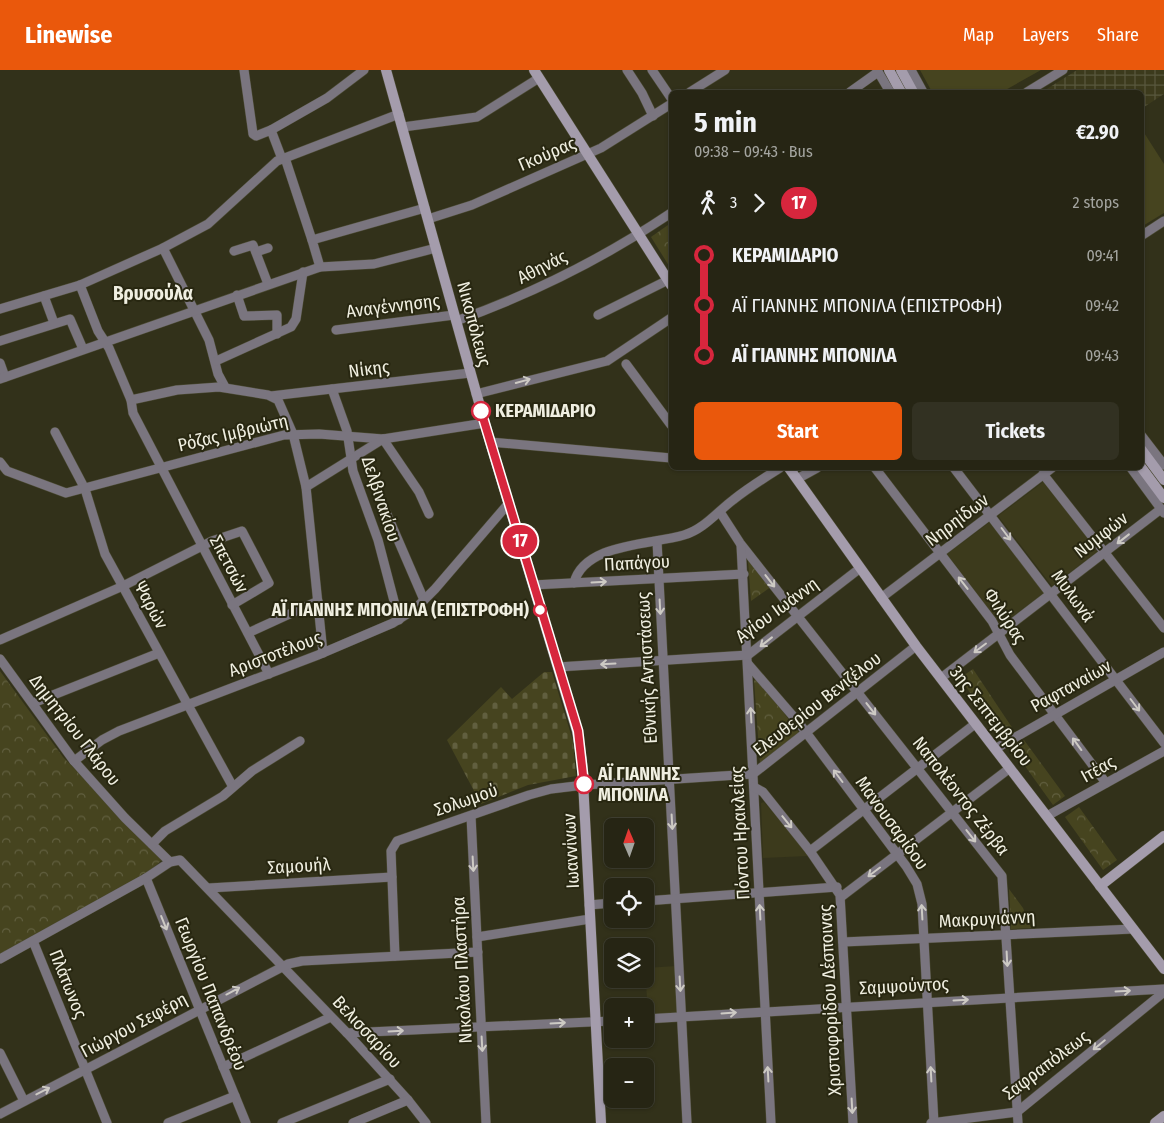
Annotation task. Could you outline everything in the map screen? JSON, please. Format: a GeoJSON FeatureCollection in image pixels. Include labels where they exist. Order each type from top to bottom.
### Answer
{"type":"FeatureCollection","features":[{"type":"Feature","properties":{"kind":"main road","name":"Νικοπόλεως"},"geometry":{"type":"LineString","coordinates":[[386,70],[484,423],[533,585]]}},
{"type":"Feature","properties":{"kind":"main road"},"geometry":{"type":"LineString","coordinates":[[901,70],[912,90]]}},
{"type":"Feature","properties":{"kind":"main road"},"geometry":{"type":"LineString","coordinates":[[881,71],[899,90]]}},
{"type":"Feature","properties":{"kind":"main road"},"geometry":{"type":"LineString","coordinates":[[536,74],[669,280]]}},
{"type":"Feature","properties":{"kind":"main road"},"geometry":{"type":"LineString","coordinates":[[1144,453],[1164,480]]}},
{"type":"Feature","properties":{"kind":"main road","name":"3ης Σεπτεμβρίου"},"geometry":{"type":"LineString","coordinates":[[790,470],[859,569],[916,646],[1164,969]]}},
{"type":"Feature","properties":{"kind":"main road"},"geometry":{"type":"LineString","coordinates":[[1143,470],[1164,498]]}},
{"type":"Feature","properties":{"kind":"main road","name":"Ιωαννίνων"},"geometry":{"type":"LineString","coordinates":[[533,585],[578,731],[584,784],[601,1123]]}},
{"type":"Feature","properties":{"kind":"main road"},"geometry":{"type":"LineString","coordinates":[[1100,886],[1164,836]]}},
{"type":"Feature","properties":{"kind":"main road"},"geometry":{"type":"LineString","coordinates":[[1156,1123],[1164,1116]]}},
{"type":"Feature","properties":{"kind":"street"},"geometry":{"type":"LineString","coordinates":[[244,70],[253,134],[256,136],[271,130],[327,98],[364,70]]}},
{"type":"Feature","properties":{"kind":"street"},"geometry":{"type":"LineString","coordinates":[[627,70],[654,116]]}},
{"type":"Feature","properties":{"kind":"street"},"geometry":{"type":"LineString","coordinates":[[652,70],[669,95]]}},
{"type":"Feature","properties":{"kind":"street"},"geometry":{"type":"LineString","coordinates":[[693,90],[725,70]]}},
{"type":"Feature","properties":{"kind":"street"},"geometry":{"type":"LineString","coordinates":[[911,70],[922,90]]}},
{"type":"Feature","properties":{"kind":"street"},"geometry":{"type":"LineString","coordinates":[[1030,90],[1063,70]]}},
{"type":"Feature","properties":{"kind":"street"},"geometry":{"type":"LineString","coordinates":[[853,90],[881,71],[889,90]]}},
{"type":"Feature","properties":{"kind":"street"},"geometry":{"type":"LineString","coordinates":[[403,127],[477,117],[536,74]]}},
{"type":"Feature","properties":{"kind":"street","name":"Γκούρας"},"geometry":{"type":"LineString","coordinates":[[428,219],[472,205],[588,154],[615,140],[669,105]]}},
{"type":"Feature","properties":{"kind":"street"},"geometry":{"type":"LineString","coordinates":[[0,309],[80,284],[162,248],[208,224],[270,166],[283,158],[399,114]]}},
{"type":"Feature","properties":{"kind":"street"},"geometry":{"type":"LineString","coordinates":[[271,130],[283,158],[320,267]]}},
{"type":"Feature","properties":{"kind":"street"},"geometry":{"type":"LineString","coordinates":[[312,240],[425,208]]}},
{"type":"Feature","properties":{"kind":"street","name":"Αθηνάς"},"geometry":{"type":"LineString","coordinates":[[455,318],[515,299],[639,234],[669,214]]}},
{"type":"Feature","properties":{"kind":"street"},"geometry":{"type":"LineString","coordinates":[[1144,234],[1164,221]]}},
{"type":"Feature","properties":{"kind":"street"},"geometry":{"type":"LineString","coordinates":[[234,252],[253,245],[268,284]]}},
{"type":"Feature","properties":{"kind":"street"},"geometry":{"type":"LineString","coordinates":[[162,248],[209,340],[218,374],[225,387]]}},
{"type":"Feature","properties":{"kind":"street"},"geometry":{"type":"LineString","coordinates":[[256,252],[268,248]]}},
{"type":"Feature","properties":{"kind":"street"},"geometry":{"type":"LineString","coordinates":[[0,363],[2,378],[303,272],[320,267],[374,264],[436,248]]}},
{"type":"Feature","properties":{"kind":"street"},"geometry":{"type":"LineString","coordinates":[[216,361],[291,327],[295,322],[303,272]]}},
{"type":"Feature","properties":{"kind":"street"},"geometry":{"type":"LineString","coordinates":[[598,315],[669,282]]}},
{"type":"Feature","properties":{"kind":"street","name":"Σπετσών"},"geometry":{"type":"LineString","coordinates":[[80,284],[98,331],[131,400],[133,413],[160,469],[269,674]]}},
{"type":"Feature","properties":{"kind":"street"},"geometry":{"type":"LineString","coordinates":[[237,295],[244,316],[277,315],[277,334]]}},
{"type":"Feature","properties":{"kind":"street"},"geometry":{"type":"LineString","coordinates":[[44,296],[54,323]]}},
{"type":"Feature","properties":{"kind":"street"},"geometry":{"type":"LineString","coordinates":[[0,341],[70,318],[83,349]]}},
{"type":"Feature","properties":{"kind":"street","name":"Αναγέννησης"},"geometry":{"type":"LineString","coordinates":[[336,330],[455,318]]}},
{"type":"Feature","properties":{"kind":"street"},"geometry":{"type":"LineString","coordinates":[[476,394],[607,361],[669,319]]}},
{"type":"Feature","properties":{"kind":"street"},"geometry":{"type":"LineString","coordinates":[[626,364],[669,422]]}},
{"type":"Feature","properties":{"kind":"street","name":"Νίκης"},"geometry":{"type":"LineString","coordinates":[[131,400],[177,390],[225,387],[271,396],[470,373]]}},
{"type":"Feature","properties":{"kind":"street","name":"Δελβινακίου"},"geometry":{"type":"LineString","coordinates":[[332,389],[348,437],[350,460],[378,540],[399,620]]}},
{"type":"Feature","properties":{"kind":"street"},"geometry":{"type":"LineString","coordinates":[[271,396],[280,402],[293,434],[306,487],[323,653]]}},
{"type":"Feature","properties":{"kind":"street","name":"Ρόζας Ιμβριώτη"},"geometry":{"type":"LineString","coordinates":[[0,462],[7,471],[62,492],[85,489],[265,439],[293,434],[383,439],[484,423]]}},
{"type":"Feature","properties":{"kind":"street","name":"Ψαρών"},"geometry":{"type":"LineString","coordinates":[[55,432],[85,489],[103,549],[234,787]]}},
{"type":"Feature","properties":{"kind":"street"},"geometry":{"type":"LineString","coordinates":[[306,487],[383,439],[419,492],[429,514]]}},
{"type":"Feature","properties":{"kind":"street"},"geometry":{"type":"LineString","coordinates":[[1144,439],[1164,465]]}},
{"type":"Feature","properties":{"kind":"street"},"geometry":{"type":"LineString","coordinates":[[490,442],[669,458]]}},
{"type":"Feature","properties":{"kind":"street"},"geometry":{"type":"LineString","coordinates":[[574,583],[580,568],[597,556],[690,533],[720,512],[741,493],[777,470]]}},
{"type":"Feature","properties":{"kind":"street"},"geometry":{"type":"LineString","coordinates":[[797,479],[813,470]]}},
{"type":"Feature","properties":{"kind":"street","name":"Φιλύρας"},"geometry":{"type":"LineString","coordinates":[[876,470],[992,621],[1010,655],[1106,783]]}},
{"type":"Feature","properties":{"kind":"street","name":"Μυλωνά"},"geometry":{"type":"LineString","coordinates":[[956,470],[1164,743]]}},
{"type":"Feature","properties":{"kind":"street","name":"Νηρηίδων"},"geometry":{"type":"LineString","coordinates":[[881,598],[1049,470]]}},
{"type":"Feature","properties":{"kind":"street"},"geometry":{"type":"LineString","coordinates":[[1132,470],[1163,511]]}},
{"type":"Feature","properties":{"kind":"street"},"geometry":{"type":"LineString","coordinates":[[1043,474],[1164,628]]}},
{"type":"Feature","properties":{"kind":"street","name":"Αριστοτέλους"},"geometry":{"type":"LineString","coordinates":[[74,761],[110,736],[187,704],[323,653],[399,620],[424,600],[508,504]]}},
{"type":"Feature","properties":{"kind":"street","name":"Νυμφών"},"geometry":{"type":"LineString","coordinates":[[940,678],[1104,553],[1163,511]]}},
{"type":"Feature","properties":{"kind":"street"},"geometry":{"type":"LineString","coordinates":[[386,512],[424,600]]}},
{"type":"Feature","properties":{"kind":"street","name":"Ναπολέοντος Ζέρβα"},"geometry":{"type":"LineString","coordinates":[[720,512],[740,542],[1002,876],[1018,1123]]}},
{"type":"Feature","properties":{"kind":"street"},"geometry":{"type":"LineString","coordinates":[[0,640],[122,586],[202,546],[227,535],[243,532],[268,577],[268,584],[232,604]]}},
{"type":"Feature","properties":{"kind":"street","name":"Εθνικής Αντιστάσεως"},"geometry":{"type":"LineString","coordinates":[[657,541],[688,1123]]}},
{"type":"Feature","properties":{"kind":"street","name":"Πόντου Ηρακλείας"},"geometry":{"type":"LineString","coordinates":[[740,542],[744,574],[770,1123]]}},
{"type":"Feature","properties":{"kind":"street","name":"Αγίου Ιωάννη"},"geometry":{"type":"LineString","coordinates":[[558,667],[663,661],[748,660],[798,616],[859,569]]}},
{"type":"Feature","properties":{"kind":"street","name":"Παπάγου"},"geometry":{"type":"LineString","coordinates":[[533,585],[744,574]]}},
{"type":"Feature","properties":{"kind":"street"},"geometry":{"type":"LineString","coordinates":[[248,634],[318,601]]}},
{"type":"Feature","properties":{"kind":"street","name":"Ελευθερίου Βενιζέλου"},"geometry":{"type":"LineString","coordinates":[[584,784],[753,774],[916,646]]}},
{"type":"Feature","properties":{"kind":"street","name":"Ραφταναίων"},"geometry":{"type":"LineString","coordinates":[[995,749],[1054,713],[1164,652]]}},
{"type":"Feature","properties":{"kind":"street"},"geometry":{"type":"LineString","coordinates":[[32,703],[159,653]]}},
{"type":"Feature","properties":{"kind":"street","name":"Δημητρίου Γλάρου"},"geometry":{"type":"LineString","coordinates":[[0,659],[74,761],[170,862]]}},
{"type":"Feature","properties":{"kind":"street","name":"Μανουσαρίδου"},"geometry":{"type":"LineString","coordinates":[[748,660],[898,855],[914,878],[920,892],[933,1123]]}},
{"type":"Feature","properties":{"kind":"street"},"geometry":{"type":"LineString","coordinates":[[810,851],[975,724]]}},
{"type":"Feature","properties":{"kind":"street"},"geometry":{"type":"LineString","coordinates":[[152,844],[165,831],[214,802],[252,771],[300,741]]}},
{"type":"Feature","properties":{"kind":"street","name":"Ιτέας"},"geometry":{"type":"LineString","coordinates":[[1047,816],[1164,751]]}},
{"type":"Feature","properties":{"kind":"street"},"geometry":{"type":"LineString","coordinates":[[841,897],[1010,768]]}},
{"type":"Feature","properties":{"kind":"street","name":"Σολωμού"},"geometry":{"type":"LineString","coordinates":[[392,877],[391,851],[394,844],[536,792],[584,784]]}},
{"type":"Feature","properties":{"kind":"street","name":"Χριστοφορίδου Δέσποινας"},"geometry":{"type":"LineString","coordinates":[[754,787],[763,792],[810,851],[837,887],[841,897],[853,1123]]}},
{"type":"Feature","properties":{"kind":"street","name":"Νικολάου Πλαστήρα"},"geometry":{"type":"LineString","coordinates":[[471,816],[486,1123]]}},
{"type":"Feature","properties":{"kind":"street","name":"Βελισσαρίου"},"geometry":{"type":"LineString","coordinates":[[170,862],[176,859],[183,861],[390,1079],[426,1123]]}},
{"type":"Feature","properties":{"kind":"street"},"geometry":{"type":"LineString","coordinates":[[0,959],[146,878],[170,862]]}},
{"type":"Feature","properties":{"kind":"street"},"geometry":{"type":"LineString","coordinates":[[392,877],[395,956]]}},
{"type":"Feature","properties":{"kind":"street","name":"Σαμουήλ"},"geometry":{"type":"LineString","coordinates":[[209,888],[392,877]]}},
{"type":"Feature","properties":{"kind":"street","name":"Γεωργίου Παπανδρέου"},"geometry":{"type":"LineString","coordinates":[[146,878],[246,1123]]}},
{"type":"Feature","properties":{"kind":"street"},"geometry":{"type":"LineString","coordinates":[[654,900],[837,887]]}},
{"type":"Feature","properties":{"kind":"street"},"geometry":{"type":"LineString","coordinates":[[590,905],[604,904]]}},
{"type":"Feature","properties":{"kind":"street"},"geometry":{"type":"LineString","coordinates":[[477,937],[590,919]]}},
{"type":"Feature","properties":{"kind":"street","name":"Μακρυγιάννη"},"geometry":{"type":"LineString","coordinates":[[843,942],[1134,929]]}},
{"type":"Feature","properties":{"kind":"street","name":"Πλάτωνος"},"geometry":{"type":"LineString","coordinates":[[33,941],[107,1123]]}},
{"type":"Feature","properties":{"kind":"street","name":"Γιώργου Σεφέρη"},"geometry":{"type":"LineString","coordinates":[[0,1114],[282,966],[302,961],[478,952]]}},
{"type":"Feature","properties":{"kind":"street","name":"Σαμψούντος"},"geometry":{"type":"LineString","coordinates":[[654,1018],[927,1001],[1164,990]]}},
{"type":"Feature","properties":{"kind":"street","name":"Σαφραπόλεως"},"geometry":{"type":"LineString","coordinates":[[933,1123],[1017,1112],[1164,990]]}},
{"type":"Feature","properties":{"kind":"street"},"geometry":{"type":"LineString","coordinates":[[223,1067],[331,1017]]}},
{"type":"Feature","properties":{"kind":"street"},"geometry":{"type":"LineString","coordinates":[[347,1033],[604,1021]]}},
{"type":"Feature","properties":{"kind":"street"},"geometry":{"type":"LineString","coordinates":[[0,1054],[24,1101]]}},
{"type":"Feature","properties":{"kind":"street"},"geometry":{"type":"LineString","coordinates":[[282,1123],[390,1079]]}},
{"type":"Feature","properties":{"kind":"street"},"geometry":{"type":"LineString","coordinates":[[168,1123],[235,1096]]}},
{"type":"Feature","properties":{"kind":"street"},"geometry":{"type":"LineString","coordinates":[[353,1123],[408,1100]]}},
{"type":"Feature","properties":{"kind":"shaded area"},"geometry":{"type":"Polygon","coordinates":[[[1077,70],[1164,70],[1164,94],[1144,107],[1144,90],[1045,90],[1077,70]]]}},
{"type":"Feature","properties":{"kind":"shaded area"},"geometry":{"type":"Polygon","coordinates":[[[1043,482],[1098,551],[1052,586],[998,516],[1043,482]]]}},
{"type":"Feature","properties":{"kind":"shaded area"},"geometry":{"type":"Polygon","coordinates":[[[990,522],[1045,592],[1001,625],[947,554],[990,522]]]}},
{"type":"Feature","properties":{"kind":"shaded area"},"geometry":{"type":"Polygon","coordinates":[[[764,802],[808,856],[763,858],[761,803],[764,802]]]}},
{"type":"Feature","properties":{"kind":"shaded area"},"geometry":{"type":"Polygon","coordinates":[[[676,966],[678,1014],[654,1015],[654,998],[647,998],[646,988],[654,988],[654,967],[676,966]]]}},
{"type":"Feature","properties":{"kind":"green space"},"geometry":{"type":"Polygon","coordinates":[[[920,70],[1041,70],[1006,90],[931,90],[920,70]]]}},
{"type":"Feature","properties":{"kind":"green space"},"geometry":{"type":"Polygon","coordinates":[[[1144,133],[1164,164],[1164,213],[1144,225],[1144,133]]]}},
{"type":"Feature","properties":{"kind":"green space"},"geometry":{"type":"Polygon","coordinates":[[[668,225],[669,266],[651,237],[668,225]]]}},
{"type":"Feature","properties":{"kind":"green space"},"geometry":{"type":"Polygon","coordinates":[[[751,560],[772,586],[751,601],[748,561],[751,560]]]}},
{"type":"Feature","properties":{"kind":"green space"},"geometry":{"type":"Polygon","coordinates":[[[973,669],[1013,729],[1001,738],[960,678],[973,669]]]}},
{"type":"Feature","properties":{"kind":"green space"},"geometry":{"type":"Polygon","coordinates":[[[0,671],[63,757],[162,860],[147,873],[0,956],[0,671]]]}},
{"type":"Feature","properties":{"kind":"green space"},"geometry":{"type":"Polygon","coordinates":[[[544,672],[552,672],[573,741],[576,776],[528,785],[481,804],[447,740],[501,687],[512,699],[544,672]]]}},
{"type":"Feature","properties":{"kind":"green space"},"geometry":{"type":"Polygon","coordinates":[[[756,677],[800,734],[760,764],[754,681],[756,677]]]}},
{"type":"Feature","properties":{"kind":"green space"},"geometry":{"type":"Polygon","coordinates":[[[1024,740],[1065,796],[1053,805],[1012,748],[1024,740]]]}},
{"type":"Feature","properties":{"kind":"green space"},"geometry":{"type":"Polygon","coordinates":[[[1079,807],[1117,860],[1103,870],[1065,817],[1079,807]]]}},
{"type":"Feature","properties":{"kind":"green space"},"geometry":{"type":"Polygon","coordinates":[[[1009,889],[1023,908],[1031,928],[1011,929],[1009,889]]]}},
{"type":"Feature","properties":{"kind":"bus line","name":"17"},"geometry":{"type":"LineString","coordinates":[[481,411],[578,731],[584,784]]}},
{"type":"Feature","properties":{"kind":"place","name":"ΚΕΡΑΜΙΔΑΡΙΟ"},"geometry":{"type":"Point","coordinates":[481,411]}},
{"type":"Feature","properties":{"kind":"place","name":"ΑΪ ΓΙΑΝΝΗΣ ΜΠΟΝΙΛΑ (ΕΠΙΣΤΡΟΦΗ)"},"geometry":{"type":"Point","coordinates":[540,610]}},
{"type":"Feature","properties":{"kind":"place","name":"ΑΪ ΓΙΑΝΝΗΣ ΜΠΟΝΙΛΑ"},"geometry":{"type":"Point","coordinates":[584,784]}},
{"type":"Feature","properties":{"kind":"district","name":"Βρυσούλα"},"geometry":{"type":"Point","coordinates":[153,293]}}]}
